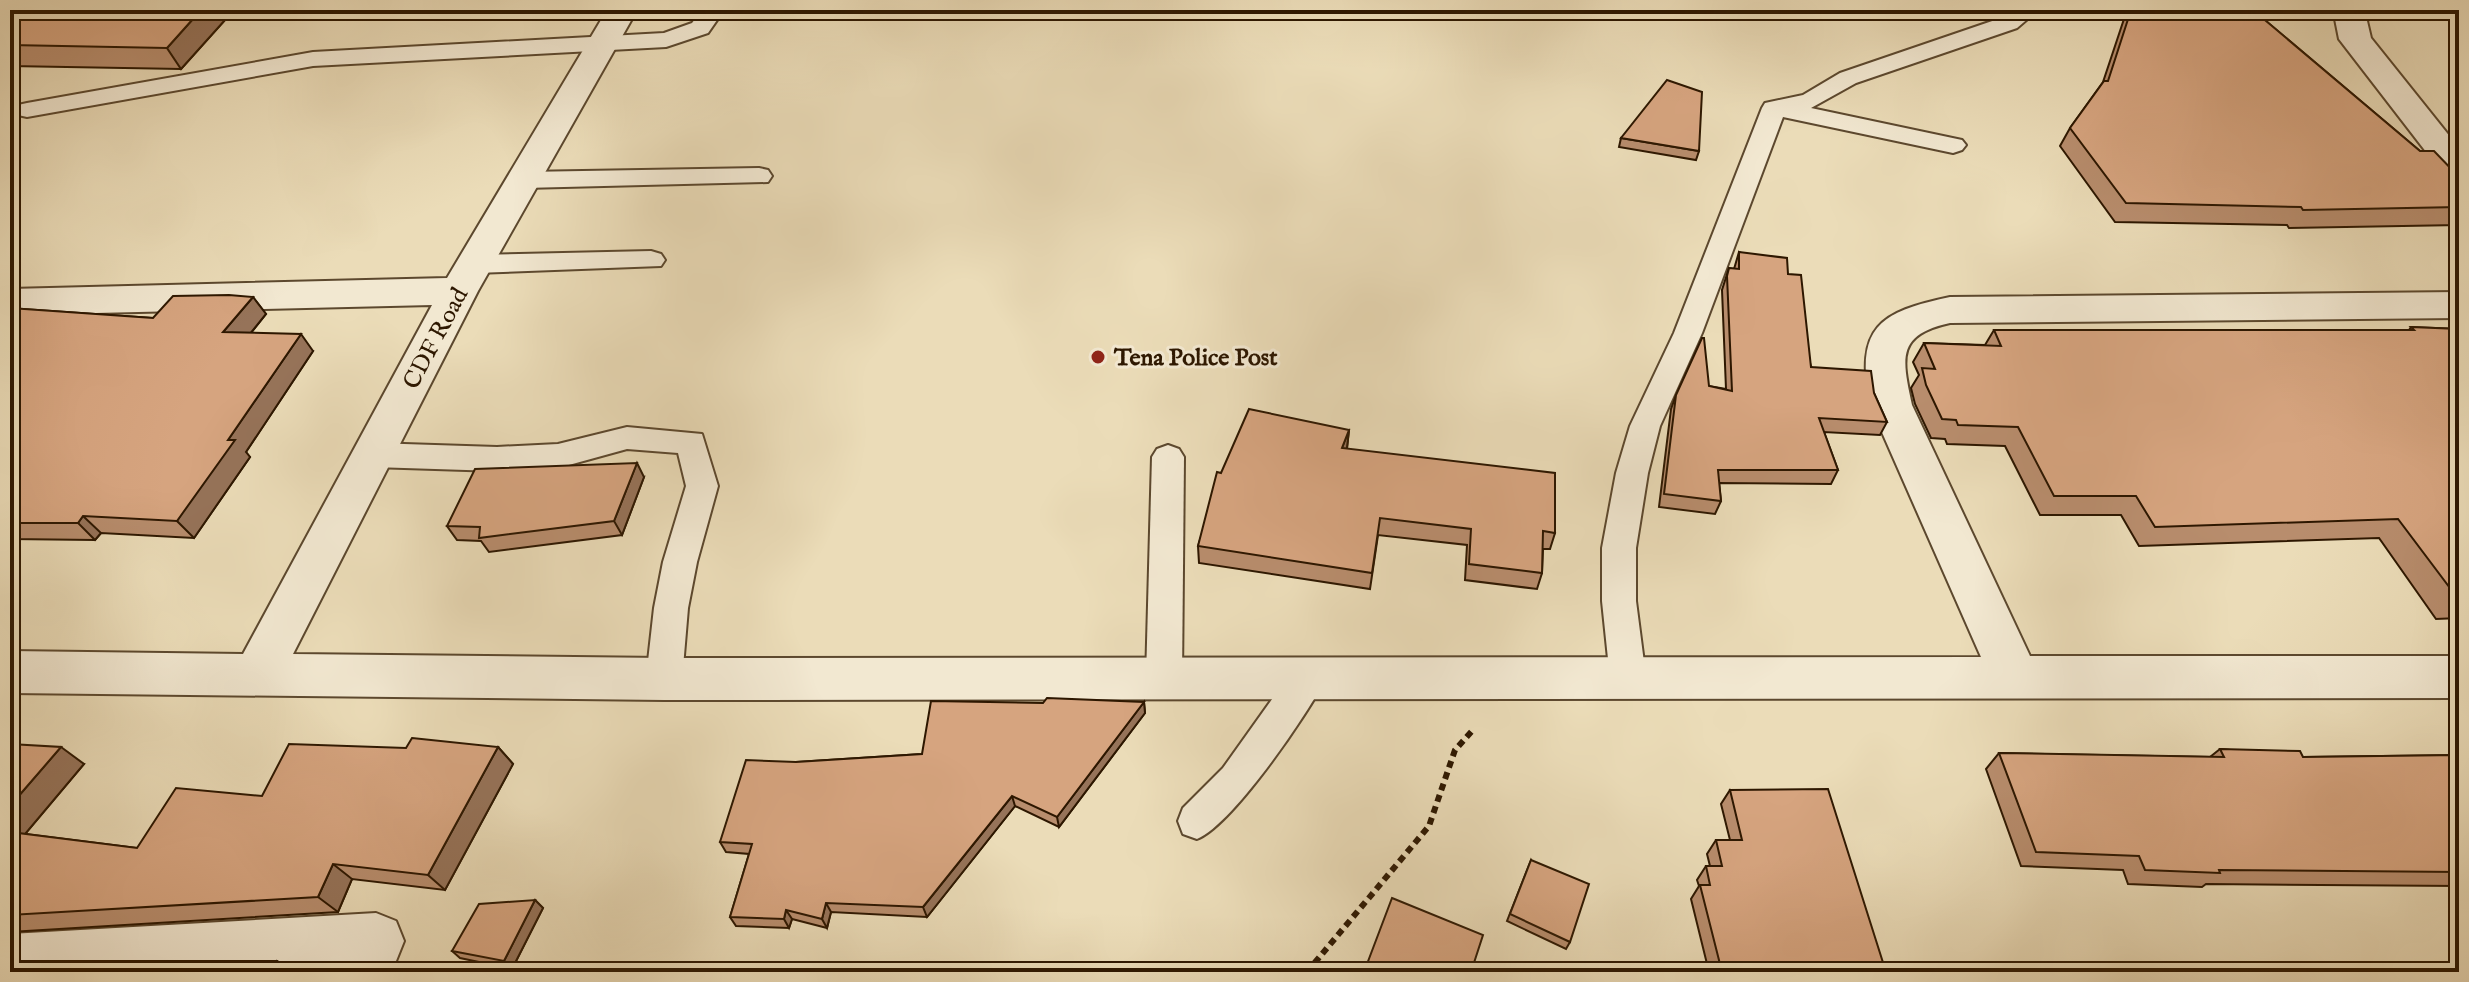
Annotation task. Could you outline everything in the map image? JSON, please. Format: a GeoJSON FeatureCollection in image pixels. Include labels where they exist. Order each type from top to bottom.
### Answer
{"type":"FeatureCollection","features":[{"type":"Feature","properties":{"kind":"street"},"geometry":{"type":"LineString","coordinates":[[2360,10],[2351,19],[2355,39],[2459,171]]}},
{"type":"Feature","properties":{"kind":"street","name":"CDF Road"},"geometry":{"type":"LineString","coordinates":[[258,673],[467,278],[613,26]]}},
{"type":"Feature","properties":{"kind":"street"},"geometry":{"type":"LineString","coordinates":[[10,302],[467,278]]}},
{"type":"Feature","properties":{"kind":"street"},"geometry":{"type":"LineString","coordinates":[[2015,677],[1891,405],[1884,371],[1888,342],[1907,321],[1950,310],[2459,305]]}},
{"type":"Feature","properties":{"kind":"street"},"geometry":{"type":"LineString","coordinates":[[10,672],[664,679],[2459,677]]}},
{"type":"Feature","properties":{"kind":"street"},"geometry":{"type":"LineString","coordinates":[[10,962],[376,941]]}},
{"type":"Feature","properties":{"kind":"lane"},"geometry":{"type":"LineString","coordinates":[[27,110],[313,59],[613,26],[666,40],[700,28],[713,10]]}},
{"type":"Feature","properties":{"kind":"lane"},"geometry":{"type":"LineString","coordinates":[[1774,108],[1810,101],[1848,78],[2009,23],[2027,10]]}},
{"type":"Feature","properties":{"kind":"lane"},"geometry":{"type":"LineString","coordinates":[[1774,108],[1953,145]]}},
{"type":"Feature","properties":{"kind":"lane"},"geometry":{"type":"LineString","coordinates":[[1628,678],[1619,601],[1619,548],[1632,473],[1645,426],[1688,333],[1774,108]]}},
{"type":"Feature","properties":{"kind":"lane"},"geometry":{"type":"LineString","coordinates":[[524,180],[759,176]]}},
{"type":"Feature","properties":{"kind":"lane"},"geometry":{"type":"LineString","coordinates":[[467,278],[651,260]]}},
{"type":"Feature","properties":{"kind":"lane"},"geometry":{"type":"LineString","coordinates":[[373,455],[512,458],[558,456],[627,438],[691,442],[702,486],[680,562],[671,608],[664,679]]}},
{"type":"Feature","properties":{"kind":"lane"},"geometry":{"type":"LineString","coordinates":[[1164,679],[1168,457]]}},
{"type":"Feature","properties":{"kind":"lane"},"geometry":{"type":"LineString","coordinates":[[1197,821],[1236,780],[1308,678]]}},
{"type":"Feature","properties":{"kind":"path"},"geometry":{"type":"LineString","coordinates":[[1307,972],[1429,826],[1455,750],[1521,678]]}},
{"type":"Feature","properties":{"kind":"building"},"geometry":{"type":"Polygon","coordinates":[[[11,10],[201,10],[167,48],[10,45],[11,10]]]}},
{"type":"Feature","properties":{"kind":"building"},"geometry":{"type":"Polygon","coordinates":[[[2131,10],[2253,10],[2420,151],[2434,151],[2459,177],[2459,207],[2303,210],[2301,207],[2126,203],[2070,128],[2104,81],[2108,81],[2131,10]]]}},
{"type":"Feature","properties":{"kind":"building"},"geometry":{"type":"Polygon","coordinates":[[[1667,80],[1702,92],[1699,151],[1621,138],[1667,80]]]}},
{"type":"Feature","properties":{"kind":"building"},"geometry":{"type":"Polygon","coordinates":[[[1739,252],[1787,258],[1788,274],[1801,275],[1811,367],[1871,371],[1874,393],[1887,422],[1819,418],[1838,470],[1718,470],[1721,501],[1664,494],[1676,395],[1702,338],[1709,386],[1732,391],[1727,276],[1729,268],[1739,269],[1739,252]]]}},
{"type":"Feature","properties":{"kind":"building"},"geometry":{"type":"Polygon","coordinates":[[[173,296],[253,297],[223,332],[301,334],[228,440],[235,440],[177,521],[83,516],[78,523],[10,523],[10,308],[153,318],[173,296]]]}},
{"type":"Feature","properties":{"kind":"building"},"geometry":{"type":"Polygon","coordinates":[[[2411,327],[2459,329],[2459,600],[2398,519],[2155,527],[2136,496],[2054,496],[2018,427],[1958,425],[1956,420],[1942,419],[1926,385],[1922,368],[1935,369],[1924,343],[2001,346],[1994,330],[2414,330],[2411,327]]]}},
{"type":"Feature","properties":{"kind":"building"},"geometry":{"type":"Polygon","coordinates":[[[1249,409],[1349,430],[1342,448],[1555,473],[1555,533],[1543,531],[1542,573],[1469,564],[1471,529],[1380,518],[1372,573],[1198,546],[1217,472],[1221,473],[1249,409]]]}},
{"type":"Feature","properties":{"kind":"building"},"geometry":{"type":"Polygon","coordinates":[[[637,463],[614,521],[479,538],[480,527],[447,526],[475,469],[637,463]]]}},
{"type":"Feature","properties":{"kind":"building"},"geometry":{"type":"Polygon","coordinates":[[[1047,698],[1144,702],[1057,817],[1012,796],[923,907],[826,903],[822,919],[786,910],[784,919],[730,917],[752,844],[720,842],[746,760],[796,762],[922,754],[931,701],[1043,703],[1047,698]]]}},
{"type":"Feature","properties":{"kind":"building"},"geometry":{"type":"Polygon","coordinates":[[[412,738],[498,747],[428,875],[333,864],[318,897],[10,915],[10,832],[137,848],[176,788],[262,796],[289,744],[406,748],[412,738]]]}},
{"type":"Feature","properties":{"kind":"building"},"geometry":{"type":"Polygon","coordinates":[[[10,744],[61,747],[10,806],[10,744]]]}},
{"type":"Feature","properties":{"kind":"building"},"geometry":{"type":"Polygon","coordinates":[[[2220,749],[2300,751],[2303,757],[2459,755],[2459,872],[2219,870],[2220,873],[2145,870],[2139,856],[2036,852],[1999,753],[2224,757],[2220,749]]]}},
{"type":"Feature","properties":{"kind":"building"},"geometry":{"type":"Polygon","coordinates":[[[1828,789],[1886,972],[1722,972],[1700,885],[1710,885],[1706,866],[1722,866],[1716,840],[1742,840],[1730,790],[1828,789]]]}},
{"type":"Feature","properties":{"kind":"building"},"geometry":{"type":"Polygon","coordinates":[[[1531,860],[1589,884],[1570,942],[1510,914],[1531,860]]]}},
{"type":"Feature","properties":{"kind":"building"},"geometry":{"type":"Polygon","coordinates":[[[1392,898],[1483,935],[1471,972],[1364,972],[1392,898]]]}},
{"type":"Feature","properties":{"kind":"building"},"geometry":{"type":"Polygon","coordinates":[[[535,900],[504,961],[452,951],[479,904],[535,900]]]}},
{"type":"Feature","properties":{"kind":"building"},"geometry":{"type":"Polygon","coordinates":[[[10,961],[277,961],[273,972],[10,972],[10,961]]]}},
{"type":"Feature","properties":{"kind":"place","name":"Tena Police Post"},"geometry":{"type":"Point","coordinates":[1098,357]}}]}
